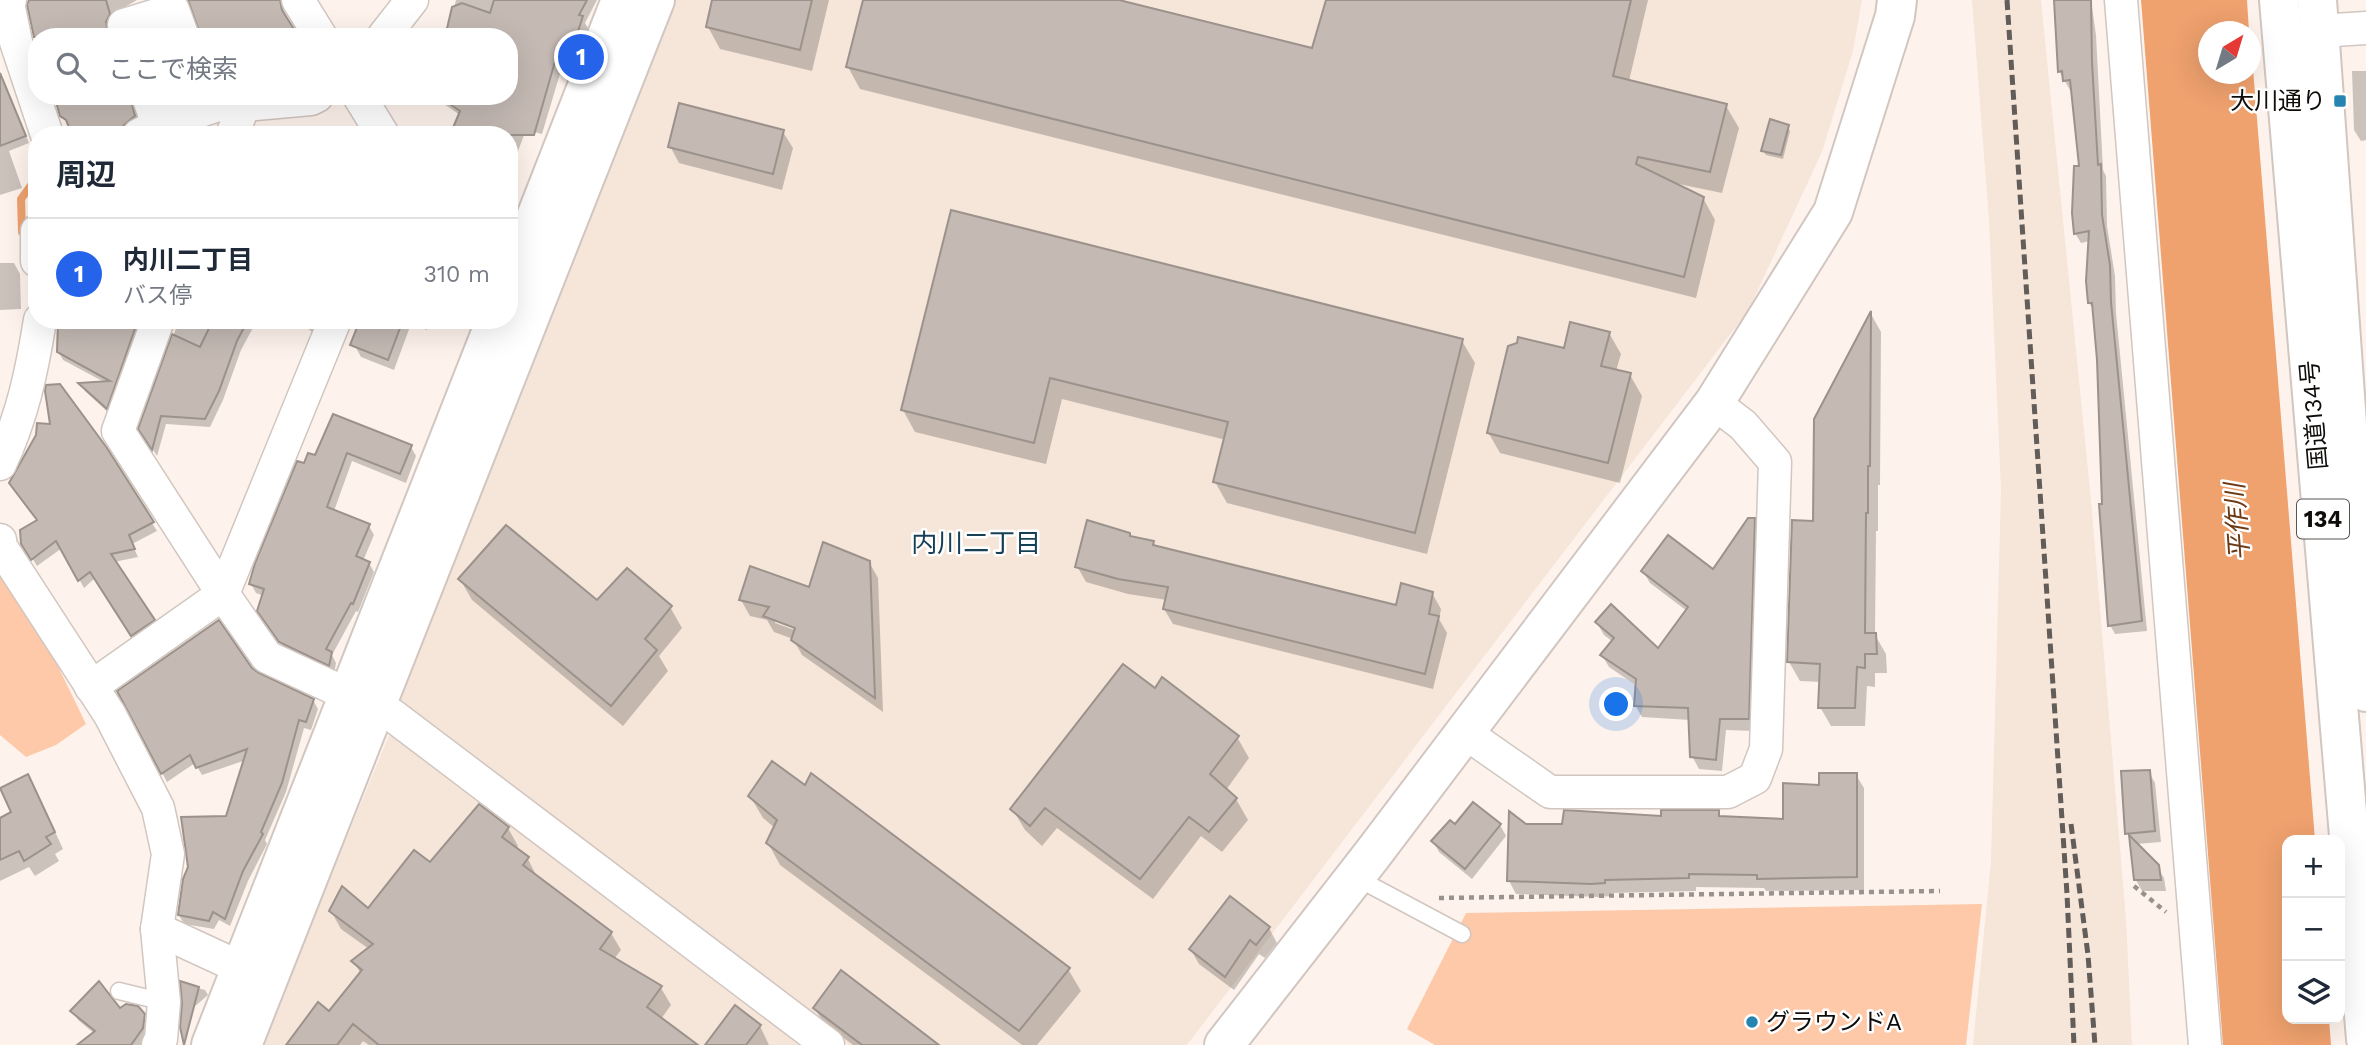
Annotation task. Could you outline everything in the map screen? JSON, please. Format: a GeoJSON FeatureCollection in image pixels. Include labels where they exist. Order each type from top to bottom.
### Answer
{"type":"FeatureCollection","features":[{"type":"Feature","properties":{"kind":"main road"},"geometry":{"type":"LineString","coordinates":[[518,272],[621,0]]}},
{"type":"Feature","properties":{"kind":"main road"},"geometry":{"type":"LineString","coordinates":[[518,265],[533,231],[655,0]]}},
{"type":"Feature","properties":{"kind":"main road"},"geometry":{"type":"LineString","coordinates":[[1224,1045],[1355,877],[1714,403],[1833,212],[1895,16],[1897,0]]}},
{"type":"Feature","properties":{"kind":"main road","name":"国道134号"},"geometry":{"type":"LineString","coordinates":[[2279,0],[2340,363],[2366,1039]]}},
{"type":"Feature","properties":{"kind":"main road","name":"国道134号"},"geometry":{"type":"LineString","coordinates":[[2318,15],[2340,363],[2366,689]]}},
{"type":"Feature","properties":{"kind":"main road"},"geometry":{"type":"LineString","coordinates":[[361,700],[492,329]]}},
{"type":"Feature","properties":{"kind":"main road"},"geometry":{"type":"LineString","coordinates":[[211,1045],[254,974],[361,700],[497,329]]}},
{"type":"Feature","properties":{"kind":"main road"},"geometry":{"type":"LineString","coordinates":[[242,1045],[254,974]]}},
{"type":"Feature","properties":{"kind":"street"},"geometry":{"type":"LineString","coordinates":[[10,0],[8,44],[28,91]]}},
{"type":"Feature","properties":{"kind":"street"},"geometry":{"type":"LineString","coordinates":[[298,0],[315,28]]}},
{"type":"Feature","properties":{"kind":"street"},"geometry":{"type":"LineString","coordinates":[[390,28],[412,0]]}},
{"type":"Feature","properties":{"kind":"street"},"geometry":{"type":"LineString","coordinates":[[2121,0],[2205,1045]]}},
{"type":"Feature","properties":{"kind":"street"},"geometry":{"type":"LineString","coordinates":[[125,28],[124,25],[173,10],[180,28]]}},
{"type":"Feature","properties":{"kind":"street"},"geometry":{"type":"LineString","coordinates":[[2318,15],[2366,28]]}},
{"type":"Feature","properties":{"kind":"street"},"geometry":{"type":"LineString","coordinates":[[34,105],[43,126]]}},
{"type":"Feature","properties":{"kind":"street"},"geometry":{"type":"LineString","coordinates":[[148,119],[197,105]]}},
{"type":"Feature","properties":{"kind":"street"},"geometry":{"type":"LineString","coordinates":[[236,126],[244,105]]}},
{"type":"Feature","properties":{"kind":"street"},"geometry":{"type":"LineString","coordinates":[[365,105],[377,126]]}},
{"type":"Feature","properties":{"kind":"street"},"geometry":{"type":"LineString","coordinates":[[0,464],[14,435],[30,383],[39,329]]}},
{"type":"Feature","properties":{"kind":"street"},"geometry":{"type":"LineString","coordinates":[[155,329],[118,431],[267,657],[392,715],[828,1045]]}},
{"type":"Feature","properties":{"kind":"street"},"geometry":{"type":"LineString","coordinates":[[91,687],[223,594],[331,329]]}},
{"type":"Feature","properties":{"kind":"street"},"geometry":{"type":"LineString","coordinates":[[1464,732],[1550,792],[1728,792],[1755,778],[1766,749],[1774,462],[1743,425],[1714,403]]}},
{"type":"Feature","properties":{"kind":"street"},"geometry":{"type":"LineString","coordinates":[[0,540],[1,547],[110,715],[158,808],[168,854],[157,929],[166,1043]]}},
{"type":"Feature","properties":{"kind":"street"},"geometry":{"type":"LineString","coordinates":[[157,929],[254,974]]}},
{"type":"Feature","properties":{"kind":"lane"},"geometry":{"type":"LineString","coordinates":[[1355,877],[1462,934]]}},
{"type":"Feature","properties":{"kind":"lane"},"geometry":{"type":"LineString","coordinates":[[119,991],[164,1002]]}},
{"type":"Feature","properties":{"kind":"path"},"geometry":{"type":"LineString","coordinates":[[1430,898],[1940,891]]}},
{"type":"Feature","properties":{"kind":"shaded area"},"geometry":{"type":"Polygon","coordinates":[[[668,0],[1862,0],[1853,51],[1822,152],[1748,311],[1187,1045],[849,1045],[396,704],[668,0]]]}},
{"type":"Feature","properties":{"kind":"shaded area"},"geometry":{"type":"Polygon","coordinates":[[[1972,0],[2041,0],[2091,500],[2126,919],[2132,1045],[1973,1045],[1991,861],[2001,489],[1989,220],[1972,0]]]}},
{"type":"Feature","properties":{"kind":"shaded area"},"geometry":{"type":"Polygon","coordinates":[[[0,547],[86,724],[56,745],[26,757],[0,735],[0,547]]]}},
{"type":"Feature","properties":{"kind":"shaded area"},"geometry":{"type":"Polygon","coordinates":[[[392,728],[805,1045],[261,1045],[392,728]]]}},
{"type":"Feature","properties":{"kind":"shaded area"},"geometry":{"type":"Polygon","coordinates":[[[1982,904],[1966,1045],[1435,1045],[1407,1029],[1466,913],[1982,904]]]}},
{"type":"Feature","properties":{"kind":"water","name":"平作川"},"geometry":{"type":"Polygon","coordinates":[[[2141,0],[2247,0],[2248,21],[2198,21],[2198,84],[2254,84],[2315,835],[2282,835],[2282,1024],[2329,1024],[2331,1045],[2223,1045],[2141,0]]]}},
{"type":"Feature","properties":{"kind":"building"},"geometry":{"type":"Polygon","coordinates":[[[29,0],[106,0],[110,14],[106,22],[107,28],[32,28],[27,5],[29,0]]]}},
{"type":"Feature","properties":{"kind":"building"},"geometry":{"type":"Polygon","coordinates":[[[188,0],[280,0],[282,10],[293,28],[198,28],[188,0]]]}},
{"type":"Feature","properties":{"kind":"building"},"geometry":{"type":"Polygon","coordinates":[[[494,0],[587,0],[579,15],[583,16],[568,62],[556,58],[534,135],[518,135],[518,126],[454,126],[460,111],[451,105],[518,105],[518,28],[447,28],[452,7],[462,3],[490,13],[494,0]]]}},
{"type":"Feature","properties":{"kind":"building"},"geometry":{"type":"Polygon","coordinates":[[[712,0],[812,0],[800,50],[706,27],[712,0]]]}},
{"type":"Feature","properties":{"kind":"building"},"geometry":{"type":"Polygon","coordinates":[[[863,0],[1119,0],[1312,48],[1326,0],[1631,0],[1613,76],[1727,104],[1710,172],[1638,157],[1636,164],[1704,197],[1684,277],[846,67],[863,0]]]}},
{"type":"Feature","properties":{"kind":"building"},"geometry":{"type":"Polygon","coordinates":[[[2054,0],[2091,0],[2092,62],[2098,165],[2101,164],[2102,215],[2110,265],[2111,302],[2142,621],[2108,626],[2099,504],[2102,504],[2097,360],[2092,303],[2088,303],[2086,281],[2089,231],[2074,234],[2074,166],[2079,166],[2070,80],[2063,81],[2062,71],[2058,72],[2054,0]]]}},
{"type":"Feature","properties":{"kind":"building"},"geometry":{"type":"Polygon","coordinates":[[[0,73],[26,136],[0,146],[0,73]]]}},
{"type":"Feature","properties":{"kind":"building"},"geometry":{"type":"Polygon","coordinates":[[[679,103],[784,130],[773,174],[668,147],[679,103]]]}},
{"type":"Feature","properties":{"kind":"building"},"geometry":{"type":"Polygon","coordinates":[[[57,105],[132,105],[135,116],[124,126],[68,126],[60,116],[57,105]]]}},
{"type":"Feature","properties":{"kind":"building"},"geometry":{"type":"Polygon","coordinates":[[[1770,119],[1789,125],[1781,155],[1761,151],[1770,119]]]}},
{"type":"Feature","properties":{"kind":"building"},"geometry":{"type":"Polygon","coordinates":[[[951,210],[1463,339],[1415,533],[1213,482],[1228,422],[1050,378],[1034,443],[901,410],[951,210]]]}},
{"type":"Feature","properties":{"kind":"building"},"geometry":{"type":"Polygon","coordinates":[[[1871,311],[1865,633],[1876,633],[1877,654],[1865,654],[1865,668],[1857,667],[1855,708],[1818,708],[1820,664],[1787,662],[1792,520],[1813,521],[1814,419],[1871,311]]]}},
{"type":"Feature","properties":{"kind":"building"},"geometry":{"type":"Polygon","coordinates":[[[1570,322],[1610,332],[1601,366],[1631,373],[1608,463],[1487,433],[1508,346],[1517,343],[1518,337],[1564,348],[1570,322]]]}},
{"type":"Feature","properties":{"kind":"building"},"geometry":{"type":"Polygon","coordinates":[[[58,329],[135,329],[107,409],[78,383],[110,381],[57,352],[58,329]]]}},
{"type":"Feature","properties":{"kind":"building"},"geometry":{"type":"Polygon","coordinates":[[[209,329],[243,329],[205,419],[161,416],[152,450],[138,429],[172,334],[200,347],[209,329]]]}},
{"type":"Feature","properties":{"kind":"building"},"geometry":{"type":"Polygon","coordinates":[[[356,329],[400,329],[388,360],[350,345],[356,329]]]}},
{"type":"Feature","properties":{"kind":"building"},"geometry":{"type":"Polygon","coordinates":[[[60,384],[107,448],[154,522],[129,535],[135,549],[111,554],[155,620],[131,636],[90,572],[78,581],[56,541],[31,560],[21,544],[20,530],[37,520],[9,483],[36,435],[37,423],[50,424],[46,385],[60,384]]]}},
{"type":"Feature","properties":{"kind":"building"},"geometry":{"type":"Polygon","coordinates":[[[333,414],[412,445],[400,474],[347,453],[327,507],[370,524],[356,556],[370,562],[353,604],[351,603],[326,649],[332,652],[329,666],[279,642],[257,611],[264,589],[249,584],[297,461],[304,463],[308,453],[315,455],[333,414]]]}},
{"type":"Feature","properties":{"kind":"building"},"geometry":{"type":"Polygon","coordinates":[[[1748,518],[1755,518],[1749,719],[1720,719],[1716,760],[1690,757],[1688,708],[1634,706],[1636,679],[1600,655],[1614,638],[1595,622],[1611,604],[1658,648],[1688,607],[1641,571],[1668,535],[1713,569],[1748,518]]]}},
{"type":"Feature","properties":{"kind":"building"},"geometry":{"type":"Polygon","coordinates":[[[1087,520],[1130,533],[1130,536],[1154,541],[1153,545],[1396,605],[1401,583],[1433,592],[1429,614],[1439,616],[1425,674],[1163,609],[1168,587],[1118,579],[1075,567],[1087,520]]]}},
{"type":"Feature","properties":{"kind":"building"},"geometry":{"type":"Polygon","coordinates":[[[506,525],[597,600],[627,568],[672,606],[645,639],[657,650],[611,706],[458,579],[506,525]]]}},
{"type":"Feature","properties":{"kind":"building"},"geometry":{"type":"Polygon","coordinates":[[[823,542],[870,561],[875,698],[791,640],[795,628],[763,616],[769,607],[739,600],[750,566],[809,587],[823,542]]]}},
{"type":"Feature","properties":{"kind":"building"},"geometry":{"type":"Polygon","coordinates":[[[219,620],[252,668],[314,699],[306,722],[299,720],[282,783],[261,832],[263,834],[243,871],[225,919],[213,912],[209,921],[178,915],[183,879],[188,867],[181,817],[226,816],[247,749],[196,768],[190,755],[161,774],[117,691],[219,620]]]}},
{"type":"Feature","properties":{"kind":"building"},"geometry":{"type":"Polygon","coordinates":[[[1123,664],[1155,688],[1162,677],[1239,736],[1210,774],[1237,798],[1209,832],[1189,817],[1140,879],[1045,808],[1030,826],[1010,809],[1123,664]]]}},
{"type":"Feature","properties":{"kind":"building"},"geometry":{"type":"Polygon","coordinates":[[[772,761],[805,785],[811,773],[1070,968],[1019,1031],[766,843],[777,820],[748,796],[772,761]]]}},
{"type":"Feature","properties":{"kind":"building"},"geometry":{"type":"Polygon","coordinates":[[[2150,770],[2155,831],[2125,834],[2121,771],[2150,770]]]}},
{"type":"Feature","properties":{"kind":"building"},"geometry":{"type":"Polygon","coordinates":[[[1819,773],[1857,773],[1857,877],[1757,879],[1757,875],[1689,874],[1689,878],[1605,880],[1605,883],[1591,884],[1507,881],[1509,811],[1526,824],[1562,824],[1564,810],[1661,816],[1661,810],[1719,810],[1719,816],[1783,819],[1783,783],[1819,785],[1819,773]]]}},
{"type":"Feature","properties":{"kind":"building"},"geometry":{"type":"Polygon","coordinates":[[[28,774],[55,832],[46,837],[51,844],[24,861],[19,851],[0,860],[0,818],[11,812],[0,788],[28,774]]]}},
{"type":"Feature","properties":{"kind":"building"},"geometry":{"type":"Polygon","coordinates":[[[1473,802],[1501,824],[1465,869],[1431,841],[1450,820],[1455,824],[1473,802]]]}},
{"type":"Feature","properties":{"kind":"building"},"geometry":{"type":"Polygon","coordinates":[[[479,804],[509,827],[502,837],[529,857],[523,865],[612,932],[600,949],[662,986],[647,1007],[698,1045],[379,1045],[353,1024],[337,1045],[286,1045],[318,1002],[329,1011],[362,970],[351,961],[373,944],[329,911],[342,886],[368,908],[414,850],[430,862],[479,804]]]}},
{"type":"Feature","properties":{"kind":"building"},"geometry":{"type":"Polygon","coordinates":[[[2129,835],[2159,865],[2161,880],[2134,880],[2129,835]]]}},
{"type":"Feature","properties":{"kind":"building"},"geometry":{"type":"Polygon","coordinates":[[[1230,896],[1270,927],[1256,945],[1250,940],[1225,977],[1189,949],[1230,896]]]}},
{"type":"Feature","properties":{"kind":"building"},"geometry":{"type":"Polygon","coordinates":[[[841,970],[939,1045],[862,1045],[813,1008],[841,970]]]}},
{"type":"Feature","properties":{"kind":"building"},"geometry":{"type":"Polygon","coordinates":[[[99,981],[120,1008],[126,1004],[138,1006],[145,1014],[143,1028],[131,1045],[77,1045],[95,1031],[70,1011],[99,981]]]}},
{"type":"Feature","properties":{"kind":"building"},"geometry":{"type":"Polygon","coordinates":[[[180,981],[199,987],[184,1045],[180,1027],[180,981]]]}},
{"type":"Feature","properties":{"kind":"building"},"geometry":{"type":"Polygon","coordinates":[[[735,1005],[761,1025],[746,1045],[705,1045],[735,1005]]]}},
{"type":"Feature","properties":{"kind":"waterway"},"geometry":{"type":"LineString","coordinates":[[22,232],[21,199],[28,189]]}},
{"type":"Feature","properties":{"kind":"railway"},"geometry":{"type":"LineString","coordinates":[[2007,0],[2067,894],[2074,1045]]}},
{"type":"Feature","properties":{"kind":"railway"},"geometry":{"type":"LineString","coordinates":[[2071,824],[2088,955],[2095,1045]]}},
{"type":"Feature","properties":{"kind":"place","name":"内川二丁目"},"geometry":{"type":"Point","coordinates":[581,57]}},
{"type":"Feature","properties":{"kind":"place","name":"大川通り"},"geometry":{"type":"Point","coordinates":[2340,101]}},
{"type":"Feature","properties":{"kind":"place","name":"グラウンドA"},"geometry":{"type":"Point","coordinates":[1752,1022]}},
{"type":"Feature","properties":{"kind":"district","name":"内川二丁目"},"geometry":{"type":"Point","coordinates":[976,543]}}]}
